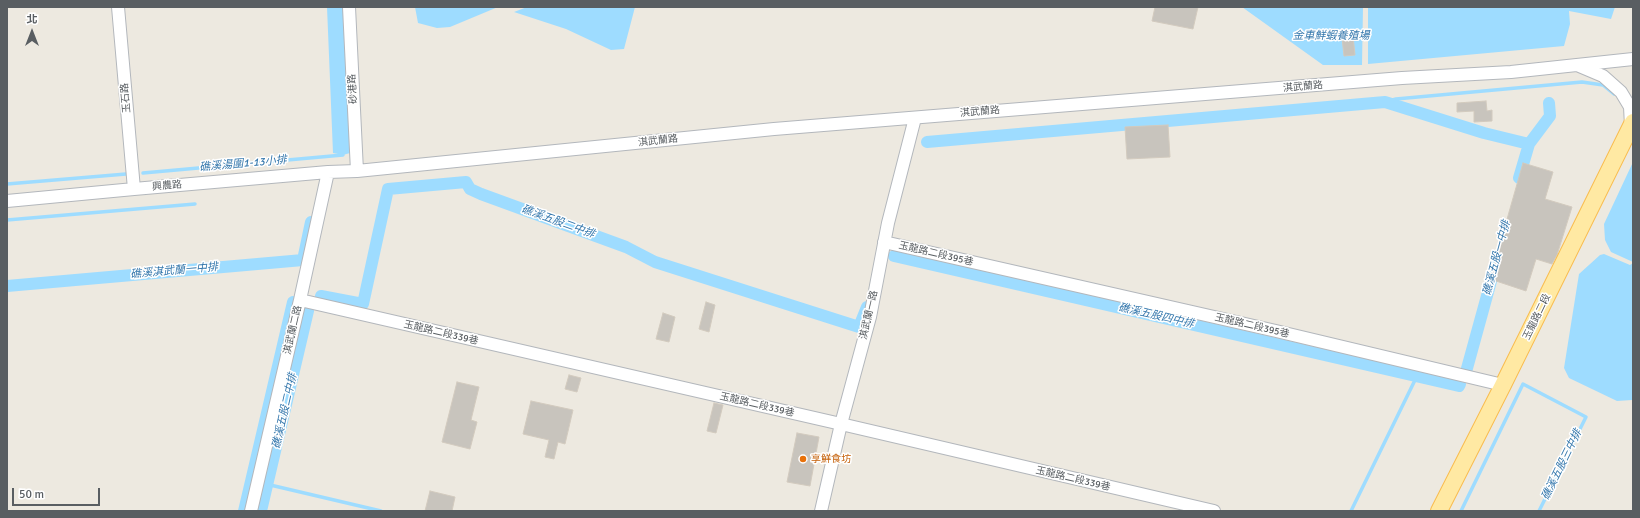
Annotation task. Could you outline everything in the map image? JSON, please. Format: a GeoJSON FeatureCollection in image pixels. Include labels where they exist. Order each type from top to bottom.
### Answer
{"type":"FeatureCollection","features":[{"type":"Feature","properties":{"kind":"main road","name":"玉龍路二段"},"geometry":{"type":"LineString","coordinates":[[1439,511],[1632,124]]}},
{"type":"Feature","properties":{"kind":"street","name":"玉石路"},"geometry":{"type":"LineString","coordinates":[[118,7],[134,189]]}},
{"type":"Feature","properties":{"kind":"street","name":"砂港路"},"geometry":{"type":"LineString","coordinates":[[349,7],[357,171]]}},
{"type":"Feature","properties":{"kind":"street","name":"淇武蘭路"},"geometry":{"type":"LineString","coordinates":[[328,172],[357,171],[774,129],[1402,78],[1511,72],[1633,59]]}},
{"type":"Feature","properties":{"kind":"street"},"geometry":{"type":"LineString","coordinates":[[1576,65],[1603,76],[1621,92],[1630,107],[1632,124]]}},
{"type":"Feature","properties":{"kind":"street","name":"淇武蘭一路"},"geometry":{"type":"LineString","coordinates":[[821,511],[841,424],[870,317],[884,242],[906,147],[915,118]]}},
{"type":"Feature","properties":{"kind":"street","name":"興農路"},"geometry":{"type":"LineString","coordinates":[[7,201],[328,172]]}},
{"type":"Feature","properties":{"kind":"street","name":"淇武蘭二路"},"geometry":{"type":"LineString","coordinates":[[251,511],[328,172]]}},
{"type":"Feature","properties":{"kind":"street","name":"玉龍路二段395巷"},"geometry":{"type":"LineString","coordinates":[[884,242],[1268,329],[1503,385]]}},
{"type":"Feature","properties":{"kind":"street","name":"玉龍路二段339巷"},"geometry":{"type":"LineString","coordinates":[[300,300],[1214,511]]}},
{"type":"Feature","properties":{"kind":"water"},"geometry":{"type":"Polygon","coordinates":[[[327,7],[344,7],[350,153],[343,155],[333,153],[327,7]]]}},
{"type":"Feature","properties":{"kind":"water"},"geometry":{"type":"Polygon","coordinates":[[[415,7],[498,7],[450,27],[437,28],[418,23],[415,7]]]}},
{"type":"Feature","properties":{"kind":"water"},"geometry":{"type":"Polygon","coordinates":[[[527,7],[635,7],[624,49],[611,50],[566,29],[514,12],[527,7]]]}},
{"type":"Feature","properties":{"kind":"water","name":"金車鮮蝦養殖場"},"geometry":{"type":"Polygon","coordinates":[[[1242,7],[1363,7],[1362,65],[1323,65],[1242,7]]]}},
{"type":"Feature","properties":{"kind":"water"},"geometry":{"type":"Polygon","coordinates":[[[1368,7],[1615,7],[1611,19],[1569,11],[1570,24],[1564,46],[1368,64],[1368,7]]]}},
{"type":"Feature","properties":{"kind":"water"},"geometry":{"type":"Polygon","coordinates":[[[1633,162],[1633,262],[1611,252],[1605,240],[1604,224],[1633,162]]]}},
{"type":"Feature","properties":{"kind":"water"},"geometry":{"type":"Polygon","coordinates":[[[1604,254],[1630,265],[1633,263],[1632,400],[1617,401],[1569,378],[1564,368],[1579,274],[1600,255],[1604,254]]]}},
{"type":"Feature","properties":{"kind":"building"},"geometry":{"type":"Polygon","coordinates":[[[1155,7],[1198,7],[1193,29],[1152,21],[1155,7]]]}},
{"type":"Feature","properties":{"kind":"building"},"geometry":{"type":"Polygon","coordinates":[[[1353,36],[1355,55],[1344,56],[1342,38],[1353,36]]]}},
{"type":"Feature","properties":{"kind":"building"},"geometry":{"type":"Polygon","coordinates":[[[1486,101],[1487,111],[1492,110],[1492,121],[1474,122],[1474,111],[1457,112],[1457,103],[1486,101]]]}},
{"type":"Feature","properties":{"kind":"building"},"geometry":{"type":"Polygon","coordinates":[[[1168,125],[1170,157],[1127,159],[1125,127],[1168,125]]]}},
{"type":"Feature","properties":{"kind":"building"},"geometry":{"type":"Polygon","coordinates":[[[1523,163],[1553,172],[1545,199],[1572,207],[1557,255],[1552,264],[1536,259],[1526,291],[1490,279],[1523,163]]]}},
{"type":"Feature","properties":{"kind":"building"},"geometry":{"type":"Polygon","coordinates":[[[706,302],[715,305],[709,332],[699,329],[706,302]]]}},
{"type":"Feature","properties":{"kind":"building"},"geometry":{"type":"Polygon","coordinates":[[[663,313],[675,317],[669,342],[656,339],[663,313]]]}},
{"type":"Feature","properties":{"kind":"building"},"geometry":{"type":"Polygon","coordinates":[[[569,375],[581,378],[577,392],[565,389],[569,375]]]}},
{"type":"Feature","properties":{"kind":"building"},"geometry":{"type":"Polygon","coordinates":[[[457,382],[479,387],[471,420],[477,422],[470,449],[442,442],[457,382]]]}},
{"type":"Feature","properties":{"kind":"building"},"geometry":{"type":"Polygon","coordinates":[[[531,401],[573,410],[565,444],[558,442],[554,459],[545,457],[549,440],[523,434],[531,401]]]}},
{"type":"Feature","properties":{"kind":"building"},"geometry":{"type":"Polygon","coordinates":[[[714,403],[723,405],[716,433],[707,431],[714,403]]]}},
{"type":"Feature","properties":{"kind":"building","name":"享鮮食坊"},"geometry":{"type":"Polygon","coordinates":[[[797,433],[819,437],[810,486],[787,482],[797,433]]]}},
{"type":"Feature","properties":{"kind":"building"},"geometry":{"type":"Polygon","coordinates":[[[430,491],[455,497],[452,511],[425,511],[430,491]]]}},
{"type":"Feature","properties":{"kind":"waterway"},"geometry":{"type":"LineString","coordinates":[[1385,102],[1396,99],[1582,82],[1603,85],[1614,94]]}},
{"type":"Feature","properties":{"kind":"waterway"},"geometry":{"type":"LineString","coordinates":[[927,142],[1385,102],[1484,133],[1529,144]]}},
{"type":"Feature","properties":{"kind":"waterway"},"geometry":{"type":"LineString","coordinates":[[1519,178],[1529,144],[1550,116],[1549,103]]}},
{"type":"Feature","properties":{"kind":"waterway","name":"礁溪湯圍1-13小排"},"geometry":{"type":"LineString","coordinates":[[143,173],[343,155]]}},
{"type":"Feature","properties":{"kind":"waterway","name":"礁溪湯圍1-13小排"},"geometry":{"type":"LineString","coordinates":[[7,184],[126,174]]}},
{"type":"Feature","properties":{"kind":"waterway","name":"礁溪五股二中排"},"geometry":{"type":"LineString","coordinates":[[321,296],[363,304],[388,189],[466,182],[470,189],[481,194],[626,247],[655,262],[859,327],[867,307]]}},
{"type":"Feature","properties":{"kind":"waterway"},"geometry":{"type":"LineString","coordinates":[[7,220],[195,204]]}},
{"type":"Feature","properties":{"kind":"waterway","name":"礁溪淇武蘭一中排"},"geometry":{"type":"LineString","coordinates":[[7,286],[303,260],[311,222]]}},
{"type":"Feature","properties":{"kind":"waterway","name":"礁溪五股四中排"},"geometry":{"type":"LineString","coordinates":[[894,256],[1459,386],[1460,384]]}},
{"type":"Feature","properties":{"kind":"waterway","name":"礁溪五股一中排"},"geometry":{"type":"LineString","coordinates":[[1466,372],[1496,263]]}},
{"type":"Feature","properties":{"kind":"waterway"},"geometry":{"type":"LineString","coordinates":[[244,511],[293,302]]}},
{"type":"Feature","properties":{"kind":"waterway","name":"礁溪五股二中排"},"geometry":{"type":"LineString","coordinates":[[261,511],[308,311]]}},
{"type":"Feature","properties":{"kind":"waterway","name":"礁溪五股一中排"},"geometry":{"type":"LineString","coordinates":[[1351,511],[1417,376]]}},
{"type":"Feature","properties":{"kind":"waterway","name":"礁溪五股三中排"},"geometry":{"type":"LineString","coordinates":[[1461,511],[1523,384],[1586,417],[1539,511]]}},
{"type":"Feature","properties":{"kind":"waterway"},"geometry":{"type":"LineString","coordinates":[[266,484],[381,511]]}},
{"type":"Feature","properties":{"kind":"place","name":"享鮮食坊"},"geometry":{"type":"Point","coordinates":[803,459]}}]}
